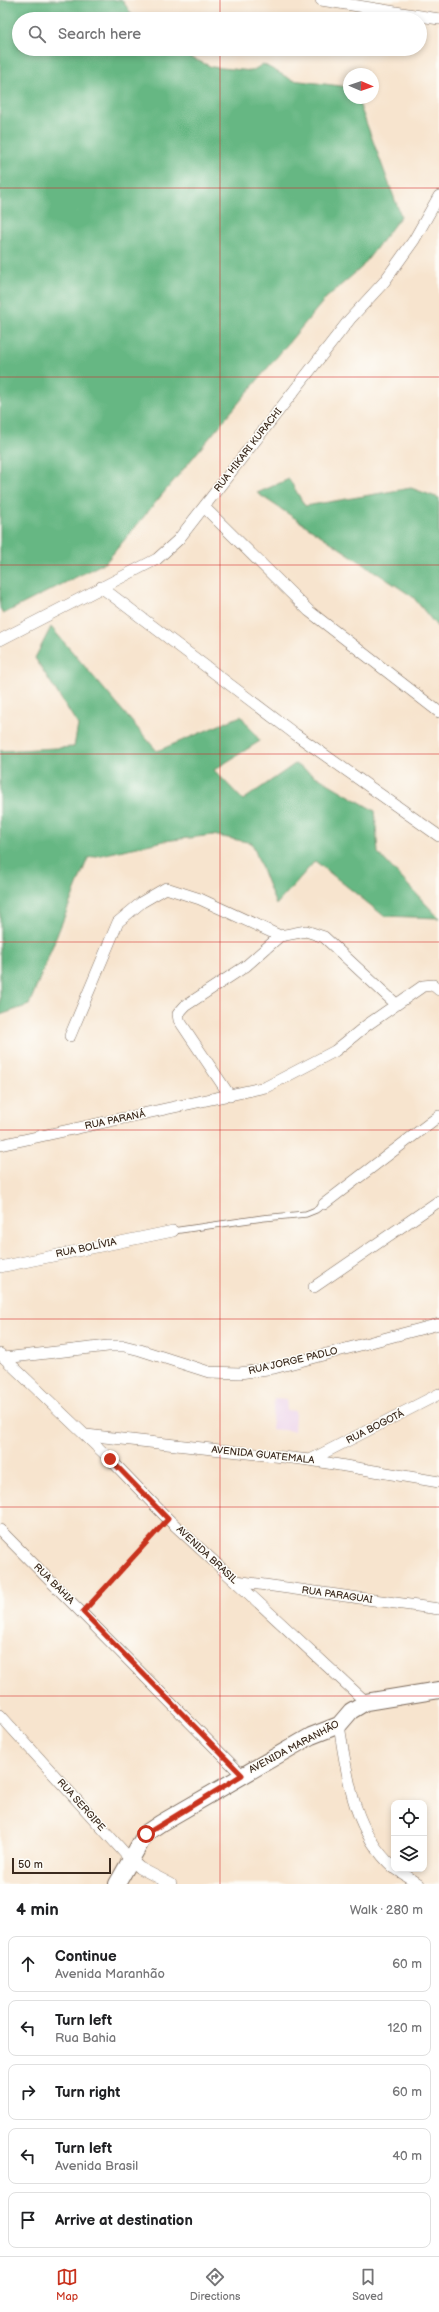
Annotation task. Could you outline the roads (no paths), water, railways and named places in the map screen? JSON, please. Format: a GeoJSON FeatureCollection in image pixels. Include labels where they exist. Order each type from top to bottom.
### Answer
{"type":"FeatureCollection","features":[{"type":"Feature","properties":{"kind":"main road"},"geometry":{"type":"LineString","coordinates":[[366,1702],[439,1690]]}},
{"type":"Feature","properties":{"kind":"main road","name":"AVENIDA MARANHÃO"},"geometry":{"type":"LineString","coordinates":[[117,1884],[130,1859],[146,1834],[242,1775],[311,1736],[340,1725],[351,1711],[366,1702]]}},
{"type":"Feature","properties":{"kind":"street"},"geometry":{"type":"LineString","coordinates":[[321,0],[400,12]]}},
{"type":"Feature","properties":{"kind":"street"},"geometry":{"type":"LineString","coordinates":[[427,16],[439,18]]}},
{"type":"Feature","properties":{"kind":"street","name":"RUA HIKARI KURACHI"},"geometry":{"type":"LineString","coordinates":[[0,640],[157,559],[178,540],[350,319],[384,282],[414,240],[439,196]]}},
{"type":"Feature","properties":{"kind":"street"},"geometry":{"type":"LineString","coordinates":[[204,507],[309,611],[439,712]]}},
{"type":"Feature","properties":{"kind":"street"},"geometry":{"type":"LineString","coordinates":[[101,587],[295,734],[439,836]]}},
{"type":"Feature","properties":{"kind":"street"},"geometry":{"type":"LineString","coordinates":[[70,1036],[118,922],[142,902],[166,888],[200,899],[280,936]]}},
{"type":"Feature","properties":{"kind":"street"},"geometry":{"type":"LineString","coordinates":[[230,1096],[180,1020],[178,1014],[180,1009],[246,966],[280,936],[306,931],[324,937],[396,1004]]}},
{"type":"Feature","properties":{"kind":"street","name":"RUA PARANÁ"},"geometry":{"type":"LineString","coordinates":[[0,1145],[266,1087],[336,1051],[396,1004],[423,986],[433,985],[439,990]]}},
{"type":"Feature","properties":{"kind":"street"},"geometry":{"type":"LineString","coordinates":[[324,1204],[439,1116]]}},
{"type":"Feature","properties":{"kind":"street"},"geometry":{"type":"LineString","coordinates":[[314,1287],[439,1201]]}},
{"type":"Feature","properties":{"kind":"street","name":"RUA BOLÍVIA"},"geometry":{"type":"LineString","coordinates":[[0,1267],[173,1231]]}},
{"type":"Feature","properties":{"kind":"street","name":"RUA JORGE PADLO"},"geometry":{"type":"LineString","coordinates":[[2,1356],[124,1346],[209,1372],[240,1373],[274,1368],[439,1324]]}},
{"type":"Feature","properties":{"kind":"street","name":"AVENIDA BRASIL"},"geometry":{"type":"LineString","coordinates":[[2,1356],[86,1435],[168,1519],[366,1702]]}},
{"type":"Feature","properties":{"kind":"street","name":"RUA BOGOTÁ"},"geometry":{"type":"LineString","coordinates":[[310,1460],[439,1394]]}},
{"type":"Feature","properties":{"kind":"street","name":"AVENIDA GUATEMALA"},"geometry":{"type":"LineString","coordinates":[[86,1435],[310,1460],[439,1482]]}},
{"type":"Feature","properties":{"kind":"street","name":"RUA BAHIA"},"geometry":{"type":"LineString","coordinates":[[0,1530],[83,1612],[242,1775]]}},
{"type":"Feature","properties":{"kind":"street","name":"RUA PARAGUAI"},"geometry":{"type":"LineString","coordinates":[[236,1581],[439,1609]]}},
{"type":"Feature","properties":{"kind":"street","name":"RUA SERGIPE"},"geometry":{"type":"LineString","coordinates":[[0,1716],[130,1859],[140,1868],[171,1884]]}},
{"type":"Feature","properties":{"kind":"street"},"geometry":{"type":"LineString","coordinates":[[340,1725],[355,1806],[370,1838],[391,1863]]}},
{"type":"Feature","properties":{"kind":"street"},"geometry":{"type":"LineString","coordinates":[[401,1872],[419,1884]]}},
{"type":"Feature","properties":{"kind":"lane"},"geometry":{"type":"LineString","coordinates":[[173,1231],[263,1218],[306,1214],[316,1210],[324,1204]]}}]}
